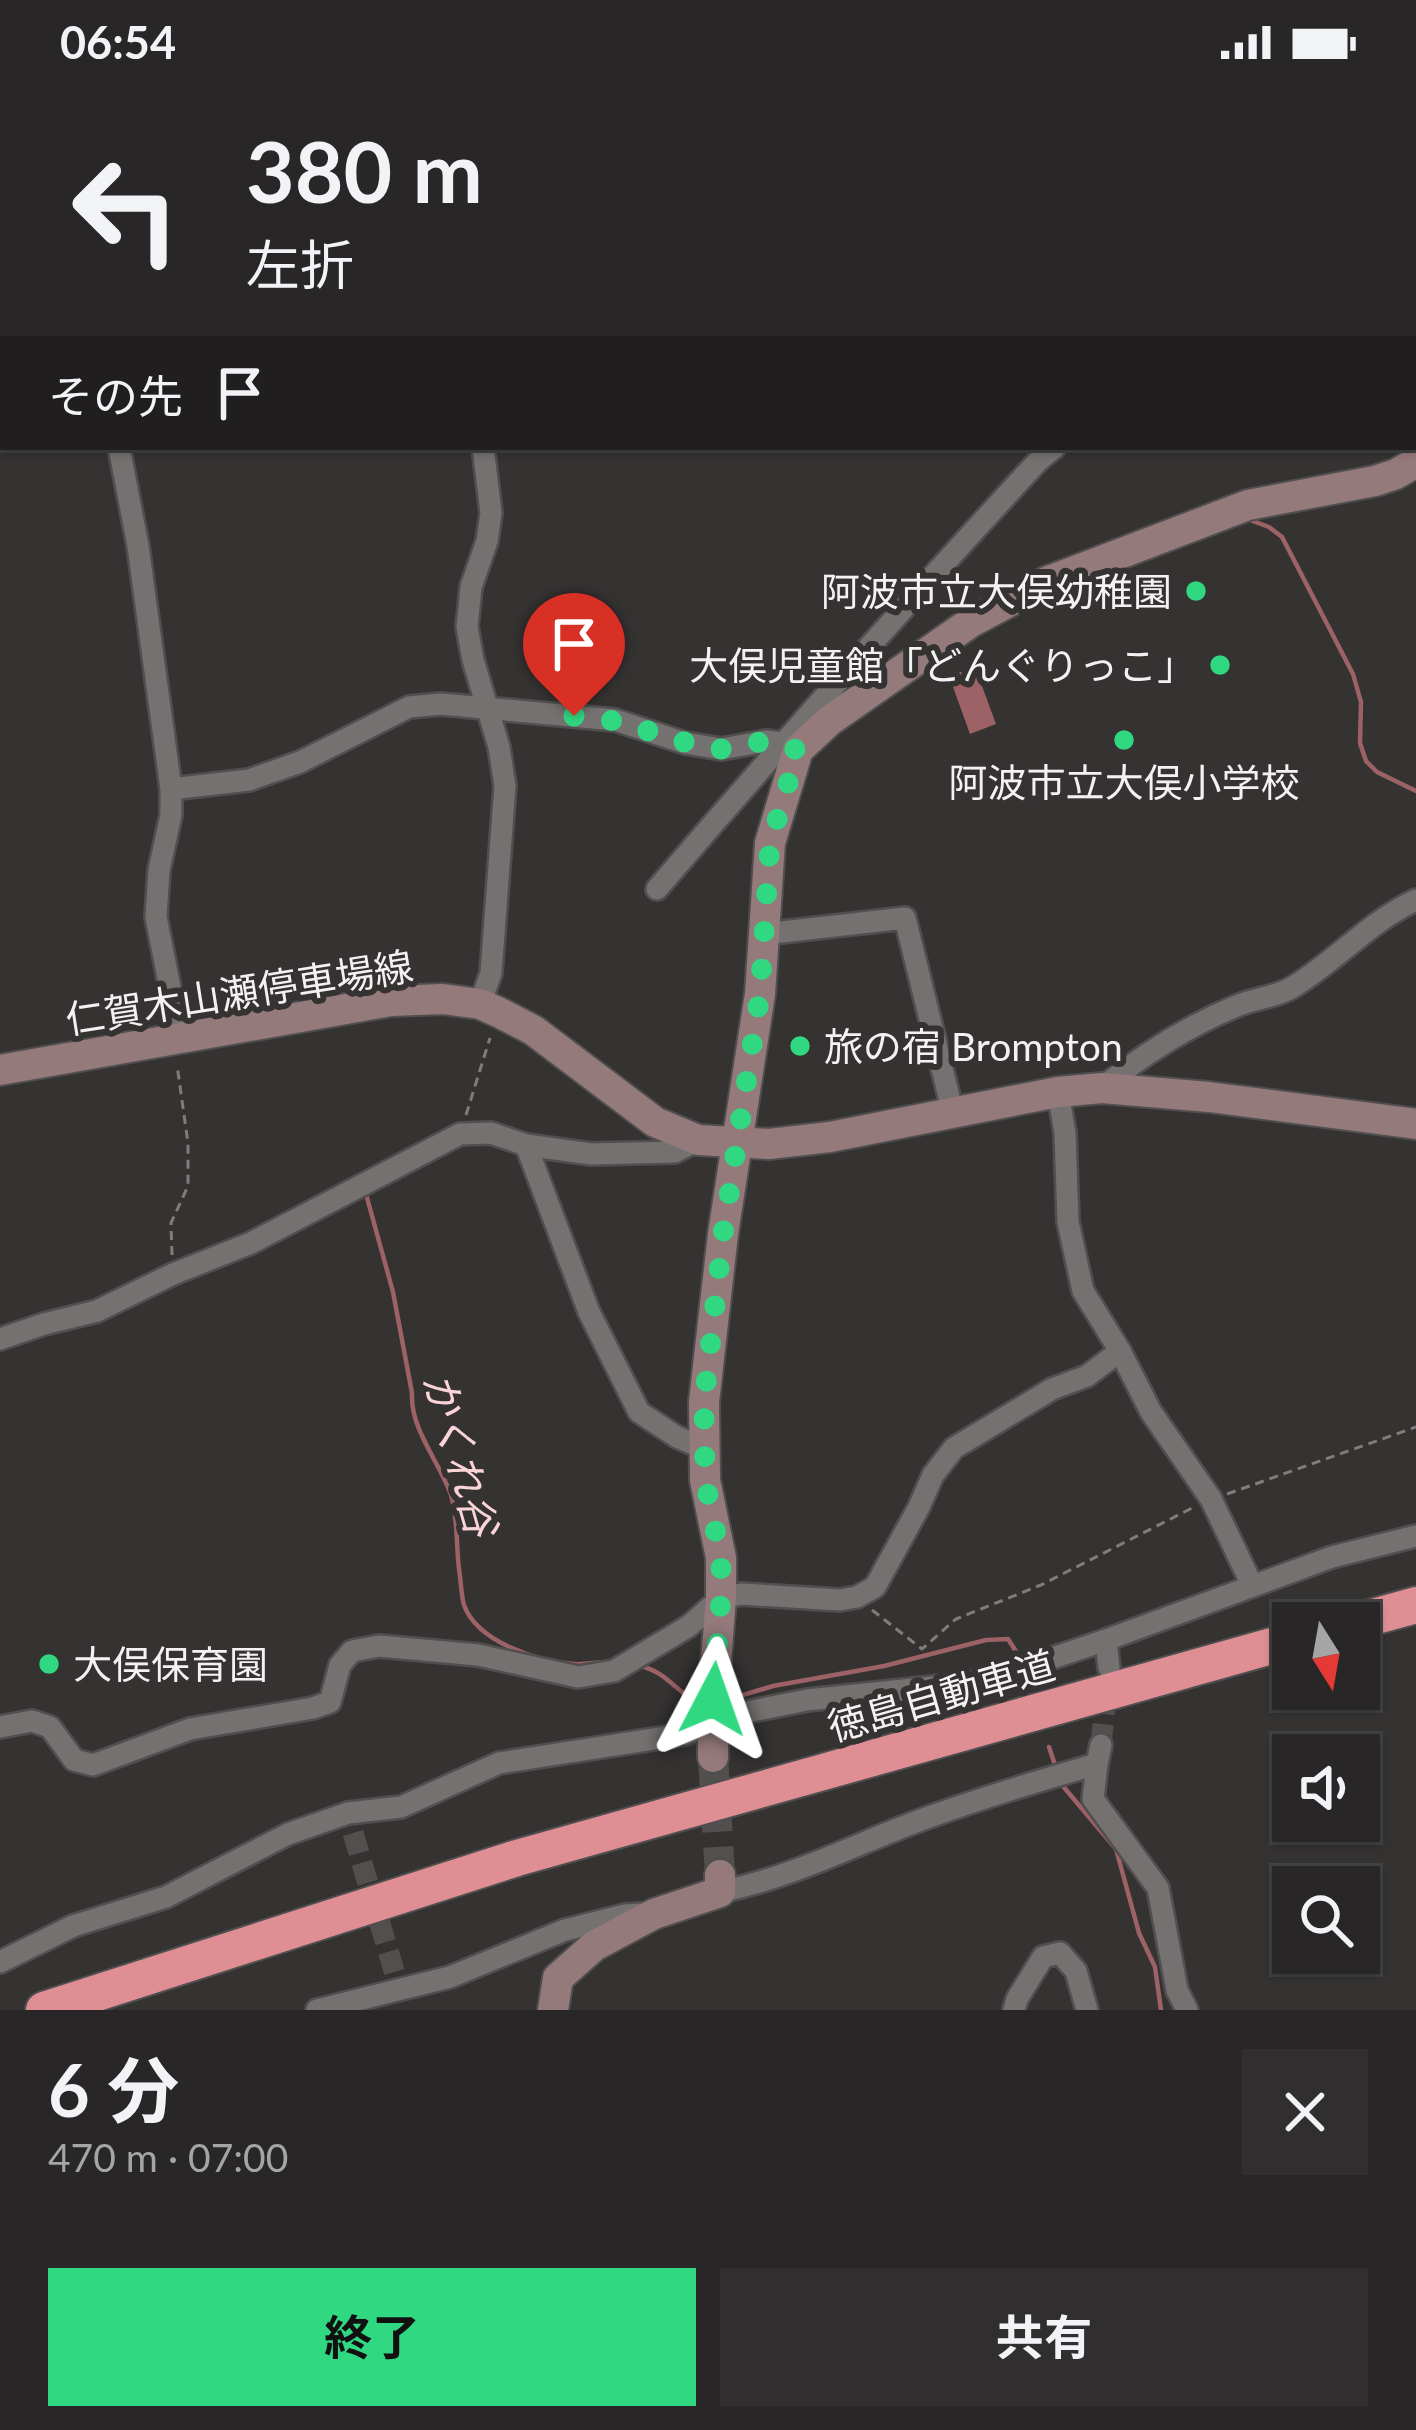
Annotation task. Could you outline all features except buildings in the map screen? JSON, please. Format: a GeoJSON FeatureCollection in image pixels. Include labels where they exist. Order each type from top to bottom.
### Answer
{"type":"FeatureCollection","features":[{"type":"Feature","properties":{"kind":"highway"},"geometry":{"type":"LineString","coordinates":[[1380,1615],[1416,1605]]}},
{"type":"Feature","properties":{"kind":"highway"},"geometry":{"type":"LineString","coordinates":[[1380,1640],[1416,1630]]}},
{"type":"Feature","properties":{"kind":"highway","name":"徳島自動車道"},"geometry":{"type":"LineString","coordinates":[[44,2010],[517,1858],[1272,1646]]}},
{"type":"Feature","properties":{"kind":"highway","name":"徳島自動車道"},"geometry":{"type":"LineString","coordinates":[[337,1916],[1272,1670]]}},
{"type":"Feature","properties":{"kind":"main road"},"geometry":{"type":"LineString","coordinates":[[713,1757],[721,1558],[705,1480],[704,1402],[760,994],[770,843],[790,747],[971,622],[1046,582],[1248,505],[1375,481],[1416,462]]}},
{"type":"Feature","properties":{"kind":"main road","name":"仁賀木山瀬停車場線"},"geometry":{"type":"LineString","coordinates":[[0,1070],[391,1001],[443,999],[489,1008],[533,1030],[655,1122],[698,1140],[769,1144],[830,1137],[1102,1088],[1210,1096],[1416,1124]]}},
{"type":"Feature","properties":{"kind":"main road"},"geometry":{"type":"LineString","coordinates":[[553,2010],[558,1978],[595,1946],[720,1883]]}},
{"type":"Feature","properties":{"kind":"street"},"geometry":{"type":"LineString","coordinates":[[119,450],[138,546],[171,789],[156,917],[171,993],[174,1040]]}},
{"type":"Feature","properties":{"kind":"street"},"geometry":{"type":"LineString","coordinates":[[483,450],[491,513],[488,541],[471,587],[467,627],[505,786],[489,1008]]}},
{"type":"Feature","properties":{"kind":"street"},"geometry":{"type":"LineString","coordinates":[[657,889],[790,747],[1051,450]]}},
{"type":"Feature","properties":{"kind":"street"},"geometry":{"type":"LineString","coordinates":[[171,789],[249,780],[300,762],[410,707],[441,704],[615,721],[721,749],[766,741],[790,747]]}},
{"type":"Feature","properties":{"kind":"street"},"geometry":{"type":"LineString","coordinates":[[1102,1088],[1188,1029],[1242,1003],[1289,990],[1395,910],[1416,900]]}},
{"type":"Feature","properties":{"kind":"street"},"geometry":{"type":"LineString","coordinates":[[764,934],[905,918],[953,1113]]}},
{"type":"Feature","properties":{"kind":"street"},"geometry":{"type":"LineString","coordinates":[[1058,1093],[1065,1133],[1068,1222],[1083,1291],[1151,1412],[1211,1499],[1252,1585]]}},
{"type":"Feature","properties":{"kind":"street"},"geometry":{"type":"LineString","coordinates":[[0,1340],[97,1311],[251,1243],[460,1133],[490,1133],[526,1145],[591,1154],[674,1152],[698,1140]]}},
{"type":"Feature","properties":{"kind":"street"},"geometry":{"type":"LineString","coordinates":[[526,1145],[589,1312],[639,1412],[703,1448]]}},
{"type":"Feature","properties":{"kind":"street"},"geometry":{"type":"LineString","coordinates":[[0,1726],[32,1721],[50,1727],[74,1760],[93,1765],[190,1729],[330,1702],[340,1665],[352,1651],[379,1646],[478,1655],[578,1677],[624,1665],[688,1626],[721,1598],[741,1594],[857,1597],[875,1587],[933,1475],[954,1448],[1052,1389],[1088,1376],[1120,1351]]}},
{"type":"Feature","properties":{"kind":"street"},"geometry":{"type":"LineString","coordinates":[[0,1962],[73,1927],[166,1898],[288,1834],[351,1823],[400,1807],[499,1763],[686,1734],[713,1710],[737,1714],[807,1700],[1002,1676],[1331,1556],[1416,1536]]}},
{"type":"Feature","properties":{"kind":"street"},"geometry":{"type":"LineString","coordinates":[[1106,1640],[1109,1668]]}},
{"type":"Feature","properties":{"kind":"street"},"geometry":{"type":"LineString","coordinates":[[720,1883],[764,1883],[926,1818],[1059,1774],[1099,1754],[1093,1799],[1158,1888],[1178,1990],[1187,2010]]}},
{"type":"Feature","properties":{"kind":"street"},"geometry":{"type":"LineString","coordinates":[[317,2010],[396,1981],[450,1977],[566,1930],[625,1915],[654,1914]]}},
{"type":"Feature","properties":{"kind":"street"},"geometry":{"type":"LineString","coordinates":[[1014,2010],[1043,1957],[1060,1953],[1076,1971],[1087,2010]]}},
{"type":"Feature","properties":{"kind":"path"},"geometry":{"type":"LineString","coordinates":[[460,1133],[489,1008]]}},
{"type":"Feature","properties":{"kind":"path"},"geometry":{"type":"LineString","coordinates":[[173,1274],[171,1223],[188,1186],[188,1143],[174,1040]]}},
{"type":"Feature","properties":{"kind":"path"},"geometry":{"type":"LineString","coordinates":[[857,1597],[922,1649],[956,1619],[1041,1585],[1211,1499],[1416,1427]]}},
{"type":"Feature","properties":{"kind":"shaded area"},"geometry":{"type":"Polygon","coordinates":[[[975,667],[996,724],[970,734],[949,676],[975,667]]]}},
{"type":"Feature","properties":{"kind":"waterway"},"geometry":{"type":"LineString","coordinates":[[1250,520],[1282,537],[1353,674],[1361,702],[1360,743],[1366,761],[1377,772],[1416,791]]}},
{"type":"Feature","properties":{"kind":"waterway","name":"かくれ谷"},"geometry":{"type":"LineString","coordinates":[[366,1194],[393,1292],[416,1419],[453,1504],[464,1605],[482,1630],[511,1648],[574,1664],[611,1662]]}},
{"type":"Feature","properties":{"kind":"waterway","name":"かくれ谷"},"geometry":{"type":"LineString","coordinates":[[723,1701],[986,1640],[1008,1639],[1019,1656]]}},
{"type":"Feature","properties":{"kind":"waterway","name":"かくれ谷"},"geometry":{"type":"LineString","coordinates":[[640,1666],[700,1704]]}},
{"type":"Feature","properties":{"kind":"waterway","name":"かくれ谷"},"geometry":{"type":"LineString","coordinates":[[1049,1747],[1056,1768]]}},
{"type":"Feature","properties":{"kind":"waterway","name":"かくれ谷"},"geometry":{"type":"LineString","coordinates":[[1062,1785],[1116,1849],[1139,1933],[1155,1967],[1161,2010]]}},
{"type":"Feature","properties":{"kind":"tunnel"},"geometry":{"type":"LineString","coordinates":[[1101,1745],[1107,1686]]}},
{"type":"Feature","properties":{"kind":"tunnel"},"geometry":{"type":"LineString","coordinates":[[713,1757],[720,1875]]}},
{"type":"Feature","properties":{"kind":"tunnel"},"geometry":{"type":"LineString","coordinates":[[353,1833],[395,1974]]}},
{"type":"Feature","properties":{"kind":"place","name":"阿波市立大俣幼稚園"},"geometry":{"type":"Point","coordinates":[1196,591]}},
{"type":"Feature","properties":{"kind":"place","name":"大俣児童館「どんぐりっこ」"},"geometry":{"type":"Point","coordinates":[1220,665]}},
{"type":"Feature","properties":{"kind":"place","name":"阿波市立大俣小学校"},"geometry":{"type":"Point","coordinates":[1124,740]}},
{"type":"Feature","properties":{"kind":"place","name":"旅の宿 Brompton"},"geometry":{"type":"Point","coordinates":[800,1046]}},
{"type":"Feature","properties":{"kind":"place","name":"大俣保育園"},"geometry":{"type":"Point","coordinates":[49,1664]}},
{"type":"Feature","properties":{"kind":"route"},"geometry":{"type":"LineString","coordinates":[[574,716],[615,721],[721,749],[766,741],[798,750],[770,843],[760,994],[723,1234],[704,1402],[705,1480],[721,1558],[713,1699]]}}]}
